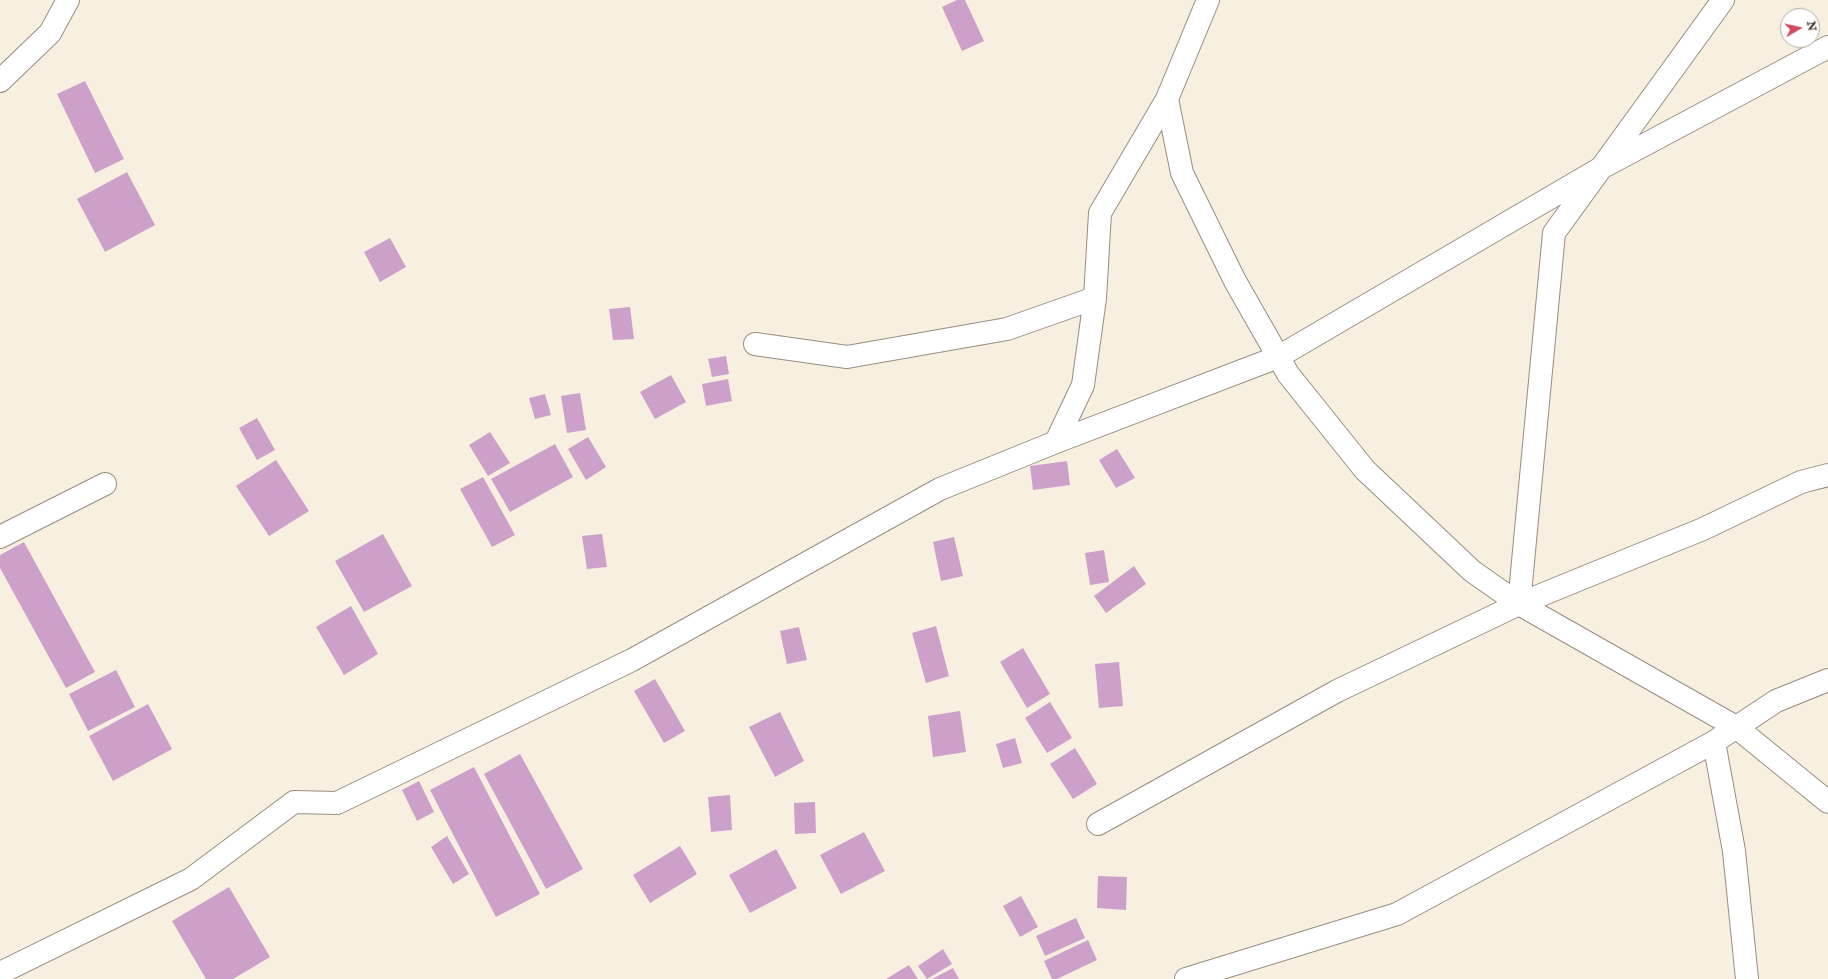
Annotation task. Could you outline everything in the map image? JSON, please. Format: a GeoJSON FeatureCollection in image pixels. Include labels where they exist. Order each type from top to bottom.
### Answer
{"type":"FeatureCollection","features":[{"type":"Feature","properties":{"kind":"street"},"geometry":{"type":"LineString","coordinates":[[0,81],[50,32],[68,0]]}},
{"type":"Feature","properties":{"kind":"street"},"geometry":{"type":"LineString","coordinates":[[1056,442],[1083,385],[1095,298],[1100,213],[1167,99],[1208,0]]}},
{"type":"Feature","properties":{"kind":"street"},"geometry":{"type":"LineString","coordinates":[[1519,604],[1554,233],[1723,0]]}},
{"type":"Feature","properties":{"kind":"street"},"geometry":{"type":"LineString","coordinates":[[0,973],[191,879],[294,802],[337,803],[632,660],[940,489],[1056,442],[1278,357],[1601,168],[1828,47]]}},
{"type":"Feature","properties":{"kind":"street"},"geometry":{"type":"LineString","coordinates":[[1167,99],[1182,173],[1235,281],[1288,374],[1365,470],[1472,571],[1519,604],[1736,727],[1828,802]]}},
{"type":"Feature","properties":{"kind":"street"},"geometry":{"type":"LineString","coordinates":[[755,344],[847,357],[1007,329],[1095,298]]}},
{"type":"Feature","properties":{"kind":"street"},"geometry":{"type":"LineString","coordinates":[[1098,824],[1337,691],[1519,604],[1703,529],[1801,482],[1828,475]]}},
{"type":"Feature","properties":{"kind":"street"},"geometry":{"type":"LineString","coordinates":[[0,537],[105,484]]}},
{"type":"Feature","properties":{"kind":"street"},"geometry":{"type":"LineString","coordinates":[[1186,979],[1397,914],[1714,742],[1776,701],[1828,680]]}},
{"type":"Feature","properties":{"kind":"street"},"geometry":{"type":"LineString","coordinates":[[1714,742],[1734,851],[1747,979]]}},
{"type":"Feature","properties":{"kind":"building"},"geometry":{"type":"Polygon","coordinates":[[[957,0],[965,0],[984,41],[962,51],[942,7],[957,0]]]}},
{"type":"Feature","properties":{"kind":"building"},"geometry":{"type":"Polygon","coordinates":[[[85,81],[124,159],[95,173],[57,94],[85,81]]]}},
{"type":"Feature","properties":{"kind":"building"},"geometry":{"type":"Polygon","coordinates":[[[127,172],[155,225],[105,252],[77,199],[127,172]]]}},
{"type":"Feature","properties":{"kind":"building"},"geometry":{"type":"Polygon","coordinates":[[[390,238],[406,267],[380,282],[364,252],[390,238]]]}},
{"type":"Feature","properties":{"kind":"building"},"geometry":{"type":"Polygon","coordinates":[[[630,307],[634,339],[613,340],[609,309],[630,307]]]}},
{"type":"Feature","properties":{"kind":"building"},"geometry":{"type":"Polygon","coordinates":[[[726,356],[729,374],[712,377],[708,359],[726,356]]]}},
{"type":"Feature","properties":{"kind":"building"},"geometry":{"type":"Polygon","coordinates":[[[671,375],[686,402],[655,419],[640,392],[671,375]]]}},
{"type":"Feature","properties":{"kind":"building"},"geometry":{"type":"Polygon","coordinates":[[[728,379],[732,401],[706,406],[702,384],[728,379]]]}},
{"type":"Feature","properties":{"kind":"building"},"geometry":{"type":"Polygon","coordinates":[[[580,393],[586,430],[567,433],[561,396],[580,393]]]}},
{"type":"Feature","properties":{"kind":"building"},"geometry":{"type":"Polygon","coordinates":[[[545,394],[551,415],[535,419],[529,398],[545,394]]]}},
{"type":"Feature","properties":{"kind":"building"},"geometry":{"type":"Polygon","coordinates":[[[257,418],[275,450],[257,460],[239,428],[257,418]]]}},
{"type":"Feature","properties":{"kind":"building"},"geometry":{"type":"Polygon","coordinates":[[[490,432],[510,463],[488,476],[469,445],[490,432]]]}},
{"type":"Feature","properties":{"kind":"building"},"geometry":{"type":"Polygon","coordinates":[[[588,437],[606,467],[586,480],[568,449],[588,437]]]}},
{"type":"Feature","properties":{"kind":"building"},"geometry":{"type":"Polygon","coordinates":[[[555,444],[573,477],[510,512],[491,479],[555,444]]]}},
{"type":"Feature","properties":{"kind":"building"},"geometry":{"type":"Polygon","coordinates":[[[1117,449],[1135,478],[1116,488],[1099,460],[1117,449]]]}},
{"type":"Feature","properties":{"kind":"building"},"geometry":{"type":"Polygon","coordinates":[[[276,460],[309,511],[269,536],[236,486],[276,460]]]}},
{"type":"Feature","properties":{"kind":"building"},"geometry":{"type":"Polygon","coordinates":[[[1067,461],[1070,485],[1033,490],[1030,466],[1067,461]]]}},
{"type":"Feature","properties":{"kind":"building"},"geometry":{"type":"Polygon","coordinates":[[[483,477],[515,535],[492,547],[460,489],[483,477]]]}},
{"type":"Feature","properties":{"kind":"building"},"geometry":{"type":"Polygon","coordinates":[[[383,534],[412,586],[364,612],[335,561],[383,534]]]}},
{"type":"Feature","properties":{"kind":"building"},"geometry":{"type":"Polygon","coordinates":[[[602,534],[607,567],[587,569],[582,536],[602,534]]]}},
{"type":"Feature","properties":{"kind":"building"},"geometry":{"type":"Polygon","coordinates":[[[954,537],[963,576],[941,581],[933,542],[954,537]]]}},
{"type":"Feature","properties":{"kind":"building"},"geometry":{"type":"Polygon","coordinates":[[[24,542],[95,672],[66,688],[0,568],[0,555],[24,542]]]}},
{"type":"Feature","properties":{"kind":"building"},"geometry":{"type":"Polygon","coordinates":[[[1104,550],[1109,582],[1090,585],[1085,553],[1104,550]]]}},
{"type":"Feature","properties":{"kind":"building"},"geometry":{"type":"Polygon","coordinates":[[[1134,566],[1146,584],[1106,613],[1094,596],[1134,566]]]}},
{"type":"Feature","properties":{"kind":"building"},"geometry":{"type":"Polygon","coordinates":[[[351,606],[378,654],[344,675],[316,627],[351,606]]]}},
{"type":"Feature","properties":{"kind":"building"},"geometry":{"type":"Polygon","coordinates":[[[936,626],[949,676],[926,683],[912,633],[936,626]]]}},
{"type":"Feature","properties":{"kind":"building"},"geometry":{"type":"Polygon","coordinates":[[[799,627],[807,660],[787,664],[780,631],[799,627]]]}},
{"type":"Feature","properties":{"kind":"building"},"geometry":{"type":"Polygon","coordinates":[[[1023,648],[1050,694],[1027,708],[1000,662],[1023,648]]]}},
{"type":"Feature","properties":{"kind":"building"},"geometry":{"type":"Polygon","coordinates":[[[1119,662],[1123,706],[1099,708],[1095,664],[1119,662]]]}},
{"type":"Feature","properties":{"kind":"building"},"geometry":{"type":"Polygon","coordinates":[[[116,670],[135,707],[88,731],[69,694],[116,670]]]}},
{"type":"Feature","properties":{"kind":"building"},"geometry":{"type":"Polygon","coordinates":[[[655,679],[685,731],[664,743],[634,691],[655,679]]]}},
{"type":"Feature","properties":{"kind":"building"},"geometry":{"type":"Polygon","coordinates":[[[1050,702],[1072,738],[1047,753],[1025,718],[1050,702]]]}},
{"type":"Feature","properties":{"kind":"building"},"geometry":{"type":"Polygon","coordinates":[[[148,704],[172,749],[113,781],[89,736],[148,704]]]}},
{"type":"Feature","properties":{"kind":"building"},"geometry":{"type":"Polygon","coordinates":[[[960,711],[966,752],[933,757],[928,716],[960,711]]]}},
{"type":"Feature","properties":{"kind":"building"},"geometry":{"type":"Polygon","coordinates":[[[780,712],[804,761],[775,777],[749,727],[780,712]]]}},
{"type":"Feature","properties":{"kind":"building"},"geometry":{"type":"Polygon","coordinates":[[[1015,738],[1022,763],[1003,768],[996,744],[1015,738]]]}},
{"type":"Feature","properties":{"kind":"building"},"geometry":{"type":"Polygon","coordinates":[[[1075,748],[1097,784],[1073,799],[1050,764],[1075,748]]]}},
{"type":"Feature","properties":{"kind":"building"},"geometry":{"type":"Polygon","coordinates":[[[520,754],[583,869],[546,889],[484,774],[520,754]]]}},
{"type":"Feature","properties":{"kind":"building"},"geometry":{"type":"Polygon","coordinates":[[[474,767],[540,894],[496,917],[430,790],[474,767]]]}},
{"type":"Feature","properties":{"kind":"building"},"geometry":{"type":"Polygon","coordinates":[[[419,781],[434,812],[417,821],[402,790],[419,781]]]}},
{"type":"Feature","properties":{"kind":"building"},"geometry":{"type":"Polygon","coordinates":[[[730,795],[732,830],[711,832],[708,797],[730,795]]]}},
{"type":"Feature","properties":{"kind":"building"},"geometry":{"type":"Polygon","coordinates":[[[815,802],[816,833],[795,834],[794,803],[815,802]]]}},
{"type":"Feature","properties":{"kind":"building"},"geometry":{"type":"Polygon","coordinates":[[[864,832],[885,871],[841,894],[820,855],[864,832]]]}},
{"type":"Feature","properties":{"kind":"building"},"geometry":{"type":"Polygon","coordinates":[[[447,836],[469,874],[453,884],[431,847],[447,836]]]}},
{"type":"Feature","properties":{"kind":"building"},"geometry":{"type":"Polygon","coordinates":[[[680,846],[697,874],[650,903],[633,875],[680,846]]]}},
{"type":"Feature","properties":{"kind":"building"},"geometry":{"type":"Polygon","coordinates":[[[776,849],[797,888],[750,913],[729,875],[776,849]]]}},
{"type":"Feature","properties":{"kind":"building"},"geometry":{"type":"Polygon","coordinates":[[[1098,876],[1127,877],[1126,910],[1097,908],[1098,876]]]}},
{"type":"Feature","properties":{"kind":"building"},"geometry":{"type":"Polygon","coordinates":[[[229,887],[270,957],[233,979],[206,979],[172,921],[229,887]]]}},
{"type":"Feature","properties":{"kind":"building"},"geometry":{"type":"Polygon","coordinates":[[[1021,896],[1038,927],[1020,937],[1003,906],[1021,896]]]}},
{"type":"Feature","properties":{"kind":"building"},"geometry":{"type":"Polygon","coordinates":[[[1076,918],[1085,938],[1045,956],[1036,936],[1076,918]]]}},
{"type":"Feature","properties":{"kind":"building"},"geometry":{"type":"Polygon","coordinates":[[[1088,940],[1097,960],[1057,979],[1052,979],[1044,961],[1088,940]]]}},
{"type":"Feature","properties":{"kind":"building"},"geometry":{"type":"Polygon","coordinates":[[[943,949],[952,964],[927,979],[918,966],[943,949]]]}},
{"type":"Feature","properties":{"kind":"building"},"geometry":{"type":"Polygon","coordinates":[[[909,965],[918,979],[886,979],[909,965]]]}},
{"type":"Feature","properties":{"kind":"building"},"geometry":{"type":"Polygon","coordinates":[[[953,968],[959,979],[932,979],[953,968]]]}}]}
